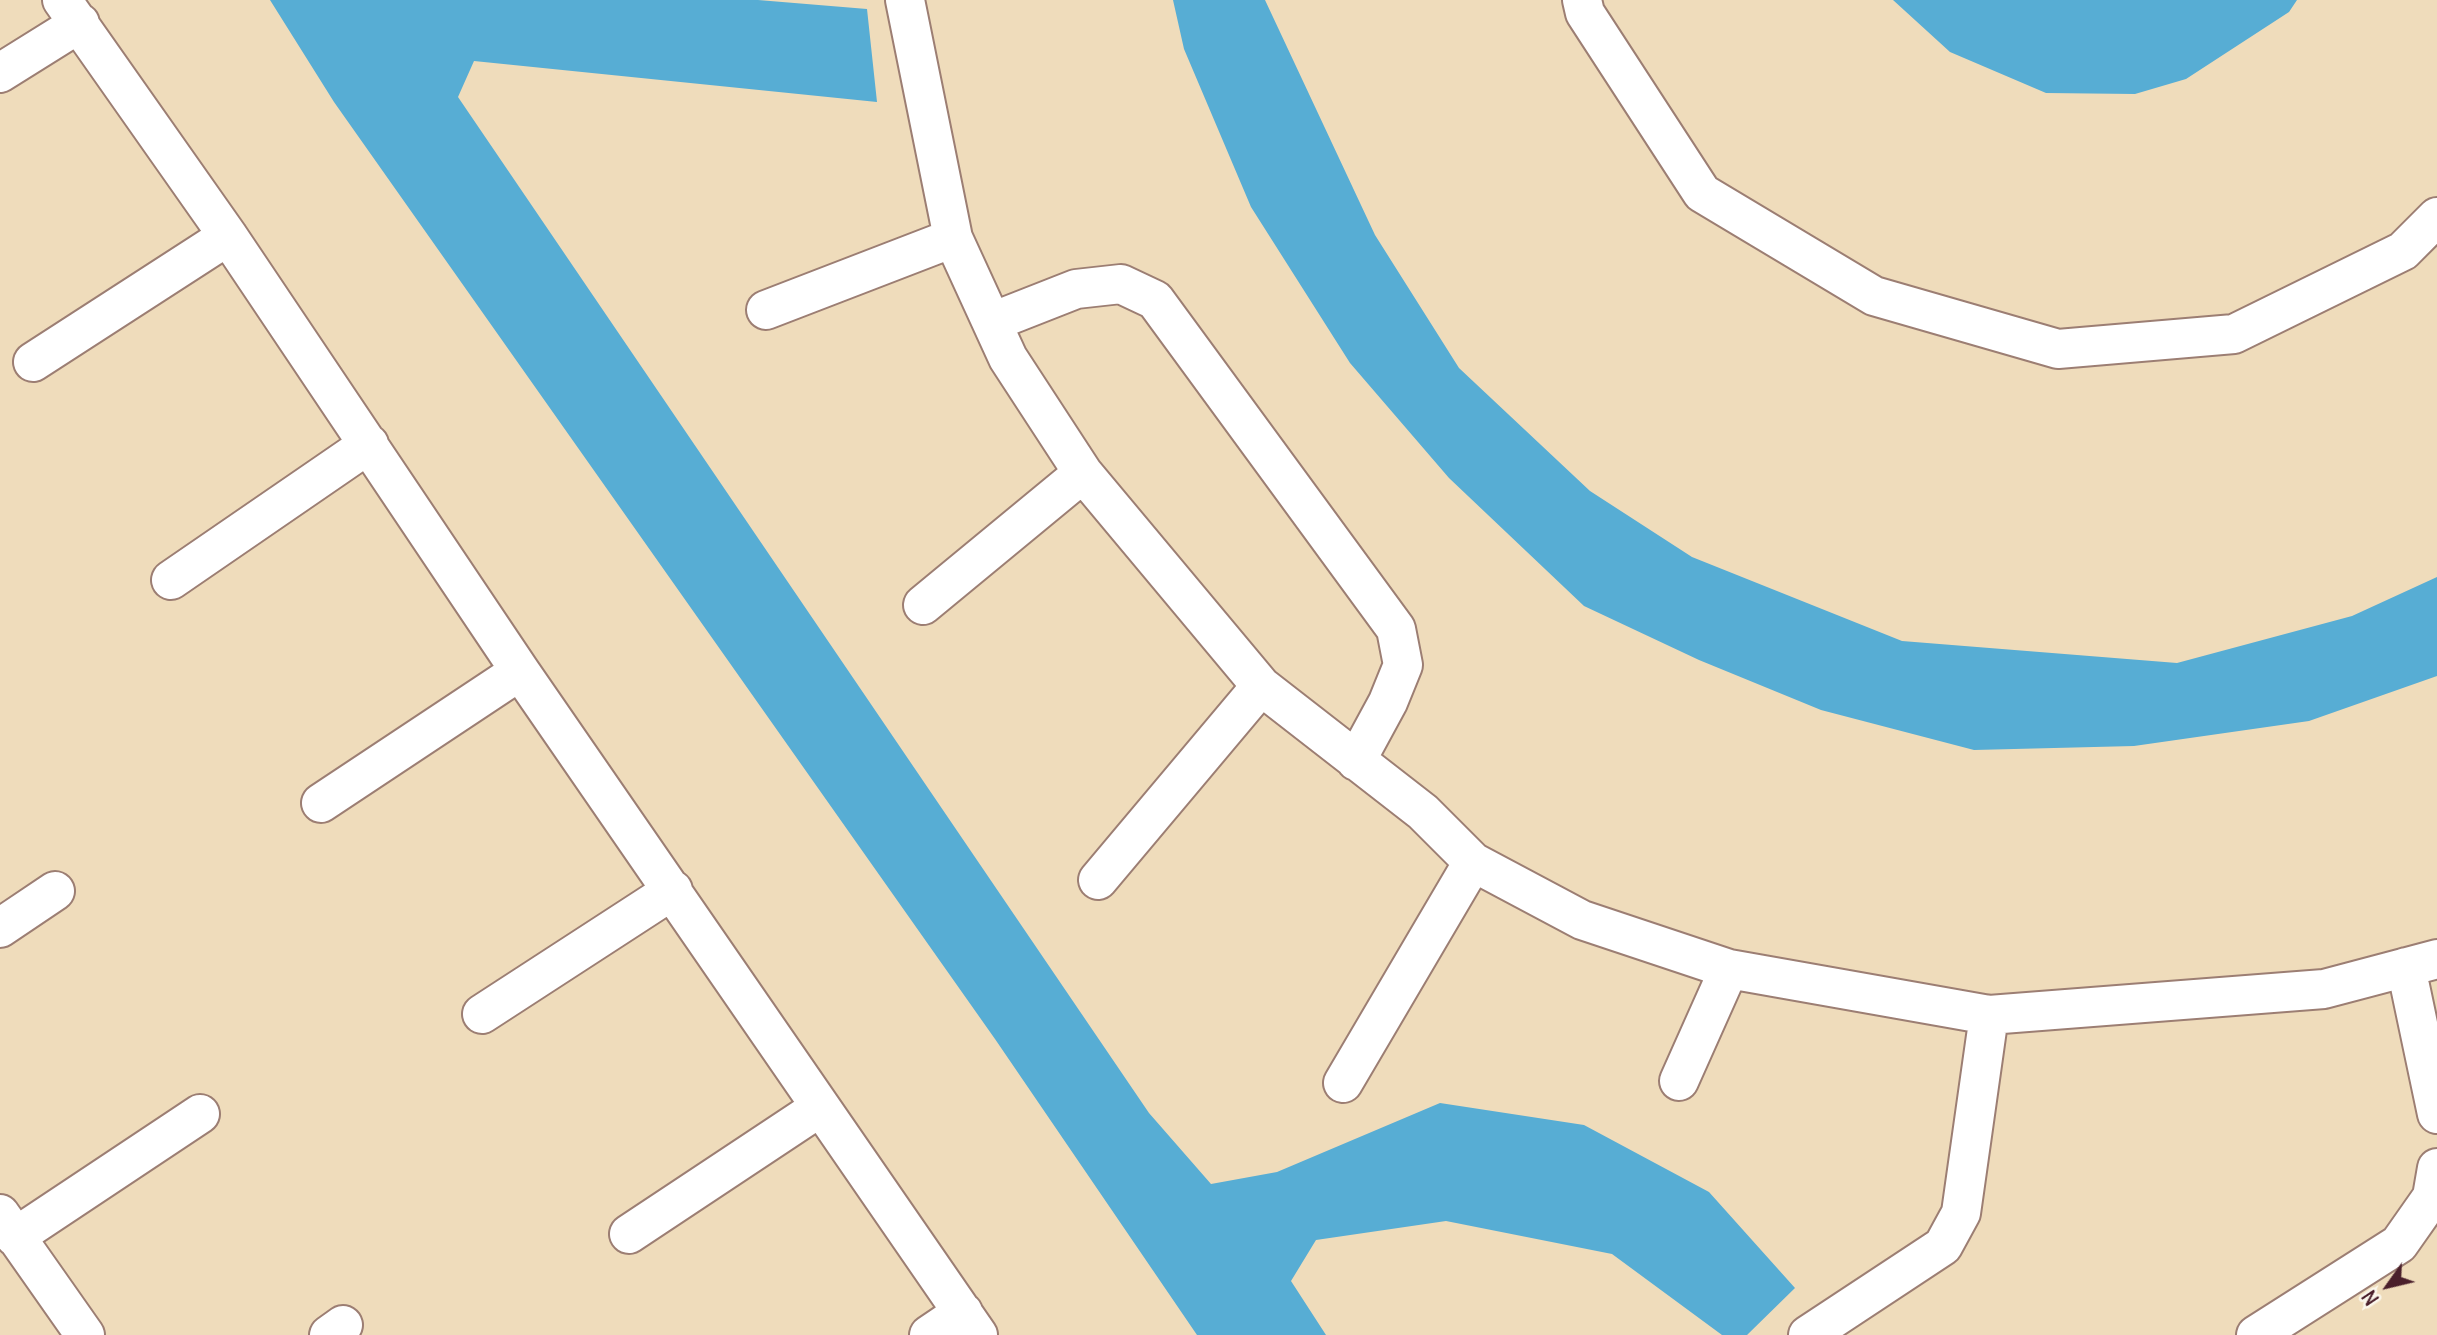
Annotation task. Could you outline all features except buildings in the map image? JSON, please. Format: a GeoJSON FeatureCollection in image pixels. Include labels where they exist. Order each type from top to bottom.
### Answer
{"type":"FeatureCollection","features":[{"type":"Feature","properties":{"kind":"street"},"geometry":{"type":"LineString","coordinates":[[905,0],[953,238],[1008,359],[1083,473],[1261,686],[1423,812],[1473,862],[1582,920],[1729,969],[1989,1015],[2325,989],[2421,963],[2437,1114]]}},
{"type":"Feature","properties":{"kind":"street"},"geometry":{"type":"LineString","coordinates":[[1583,0],[1585,13],[1702,193],[1874,296],[2058,349],[2234,334],[2403,251],[2437,217]]}},
{"type":"Feature","properties":{"kind":"street"},"geometry":{"type":"LineString","coordinates":[[0,74],[71,11],[228,236],[520,671],[673,890],[819,1108],[970,1324],[929,1335]]}},
{"type":"Feature","properties":{"kind":"street"},"geometry":{"type":"LineString","coordinates":[[33,362],[228,236]]}},
{"type":"Feature","properties":{"kind":"street"},"geometry":{"type":"LineString","coordinates":[[766,310],[953,238]]}},
{"type":"Feature","properties":{"kind":"street"},"geometry":{"type":"LineString","coordinates":[[992,322],[1076,289],[1121,285],[1155,300],[1396,629],[1402,665],[1388,702],[1356,761]]}},
{"type":"Feature","properties":{"kind":"street"},"geometry":{"type":"LineString","coordinates":[[170,580],[369,444]]}},
{"type":"Feature","properties":{"kind":"street"},"geometry":{"type":"LineString","coordinates":[[923,605],[1083,473]]}},
{"type":"Feature","properties":{"kind":"street"},"geometry":{"type":"LineString","coordinates":[[321,803],[520,671]]}},
{"type":"Feature","properties":{"kind":"street"},"geometry":{"type":"LineString","coordinates":[[1098,880],[1261,686]]}},
{"type":"Feature","properties":{"kind":"street"},"geometry":{"type":"LineString","coordinates":[[1343,1083],[1473,862]]}},
{"type":"Feature","properties":{"kind":"street"},"geometry":{"type":"LineString","coordinates":[[482,1014],[673,890]]}},
{"type":"Feature","properties":{"kind":"street"},"geometry":{"type":"LineString","coordinates":[[0,928],[55,891]]}},
{"type":"Feature","properties":{"kind":"street"},"geometry":{"type":"LineString","coordinates":[[1679,1081],[1729,969]]}},
{"type":"Feature","properties":{"kind":"street"},"geometry":{"type":"LineString","coordinates":[[1808,1335],[1943,1245],[1955,1224],[1961,1213],[1989,1015]]}},
{"type":"Feature","properties":{"kind":"street"},"geometry":{"type":"LineString","coordinates":[[629,1234],[819,1108]]}},
{"type":"Feature","properties":{"kind":"street"},"geometry":{"type":"LineString","coordinates":[[85,1335],[8,1225],[200,1114]]}},
{"type":"Feature","properties":{"kind":"street"},"geometry":{"type":"LineString","coordinates":[[2256,1335],[2399,1244],[2432,1197],[2437,1168]]}},
{"type":"Feature","properties":{"kind":"water"},"geometry":{"type":"Polygon","coordinates":[[[270,0],[758,0],[867,9],[877,102],[474,61],[458,97],[1149,1113],[1211,1184],[1277,1172],[1440,1103],[1584,1125],[1709,1192],[1795,1288],[1747,1335],[1722,1335],[1612,1254],[1446,1221],[1316,1240],[1291,1281],[1326,1335],[1197,1335],[995,1039],[334,102],[270,0]]]}},
{"type":"Feature","properties":{"kind":"water"},"geometry":{"type":"Polygon","coordinates":[[[1173,0],[1265,0],[1375,235],[1459,368],[1590,491],[1692,557],[1902,641],[2177,663],[2352,616],[2437,577],[2437,676],[2309,721],[2134,746],[1974,750],[1821,710],[1699,660],[1584,606],[1449,478],[1350,363],[1251,207],[1184,49],[1173,0]]]}},
{"type":"Feature","properties":{"kind":"water"},"geometry":{"type":"Polygon","coordinates":[[[1893,0],[2297,0],[2289,12],[2186,79],[2135,94],[2046,93],[1950,52],[1893,0]]]}}]}
